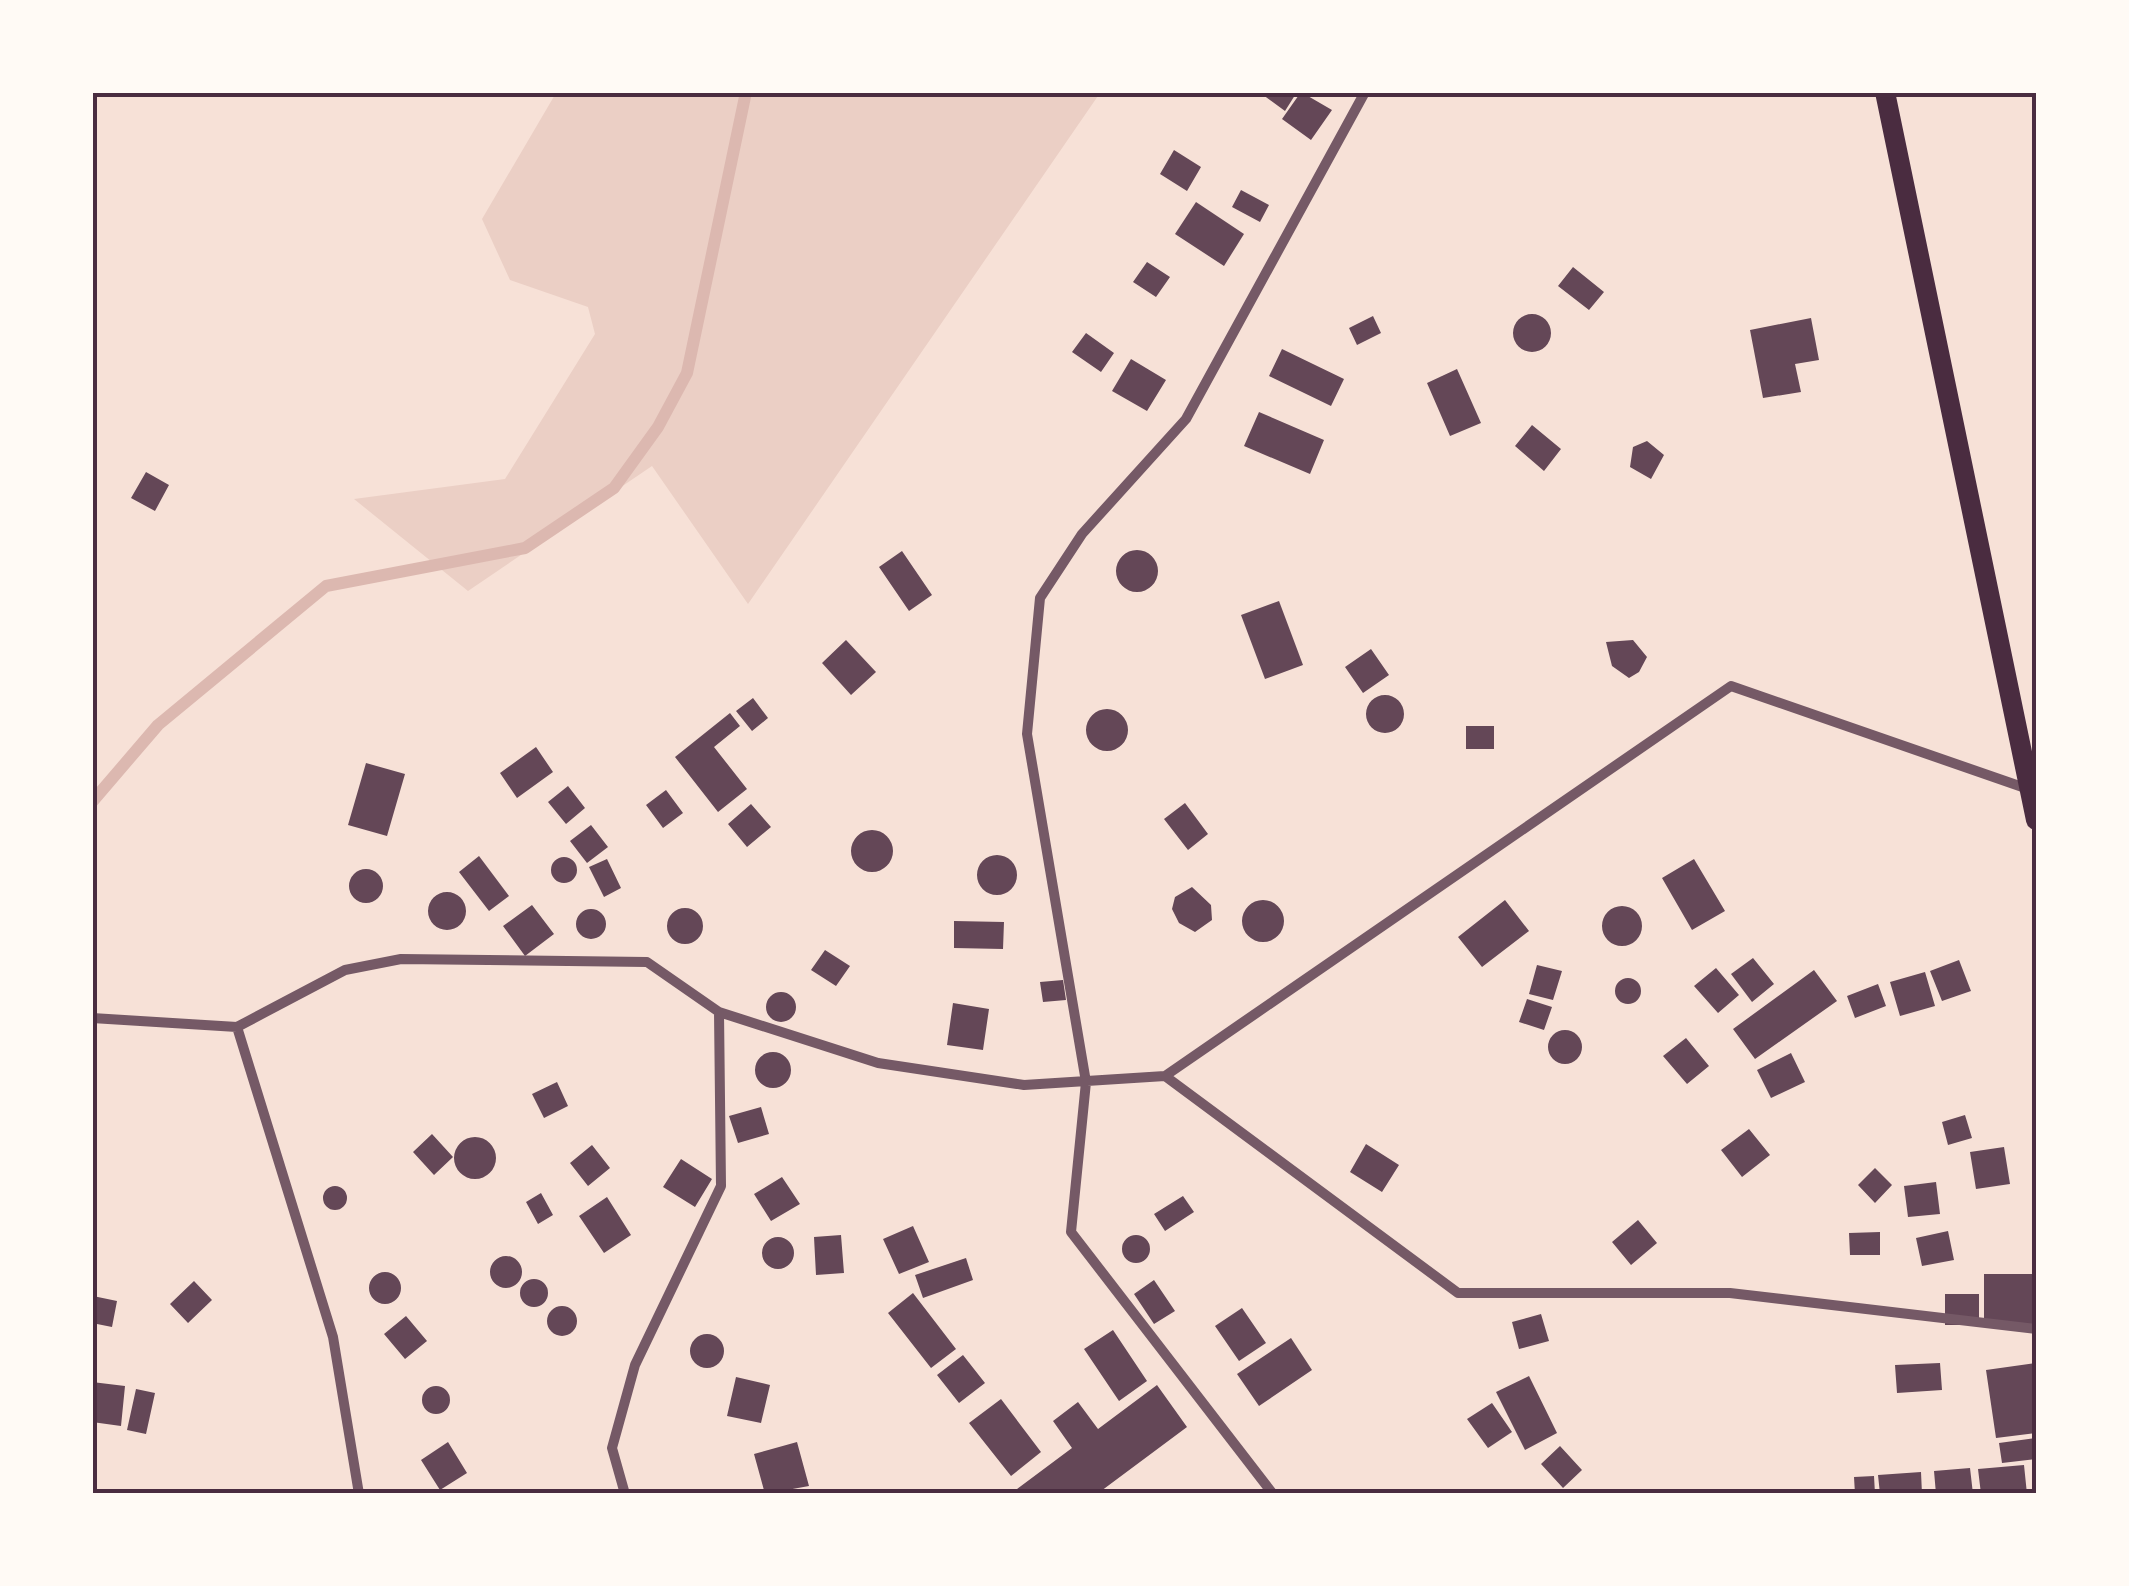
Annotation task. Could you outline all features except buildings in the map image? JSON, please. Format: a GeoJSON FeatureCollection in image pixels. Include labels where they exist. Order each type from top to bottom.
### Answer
{"type":"FeatureCollection","features":[{"type":"Feature","properties":{"kind":"main road"},"geometry":{"type":"LineString","coordinates":[[1886,92],[2036,820]]}},
{"type":"Feature","properties":{"kind":"street"},"geometry":{"type":"LineString","coordinates":[[1273,1494],[1071,1232],[1086,1082],[1027,734],[1040,598],[1082,534],[1186,419],[1364,92]]}},
{"type":"Feature","properties":{"kind":"street"},"geometry":{"type":"LineString","coordinates":[[92,1018],[237,1027],[345,970],[401,958],[647,962],[719,1012],[878,1064],[1024,1084],[1165,1076],[1730,686],[2033,791]]}},
{"type":"Feature","properties":{"kind":"street"},"geometry":{"type":"LineString","coordinates":[[624,1494],[612,1448],[635,1365],[722,1186],[719,1012]]}},
{"type":"Feature","properties":{"kind":"street"},"geometry":{"type":"LineString","coordinates":[[237,1027],[333,1337],[359,1494]]}},
{"type":"Feature","properties":{"kind":"street"},"geometry":{"type":"LineString","coordinates":[[1165,1076],[1458,1292],[1730,1293],[2036,1329]]}},
{"type":"Feature","properties":{"kind":"shaded area"},"geometry":{"type":"Polygon","coordinates":[[[556,93],[1100,93],[748,604],[652,466],[468,591],[354,499],[505,479],[595,334],[588,307],[510,280],[482,219],[556,93]]]}},
{"type":"Feature","properties":{"kind":"waterway"},"geometry":{"type":"LineString","coordinates":[[92,802],[158,725],[326,586],[525,548],[614,488],[658,427],[687,373],[746,92]]}}]}
